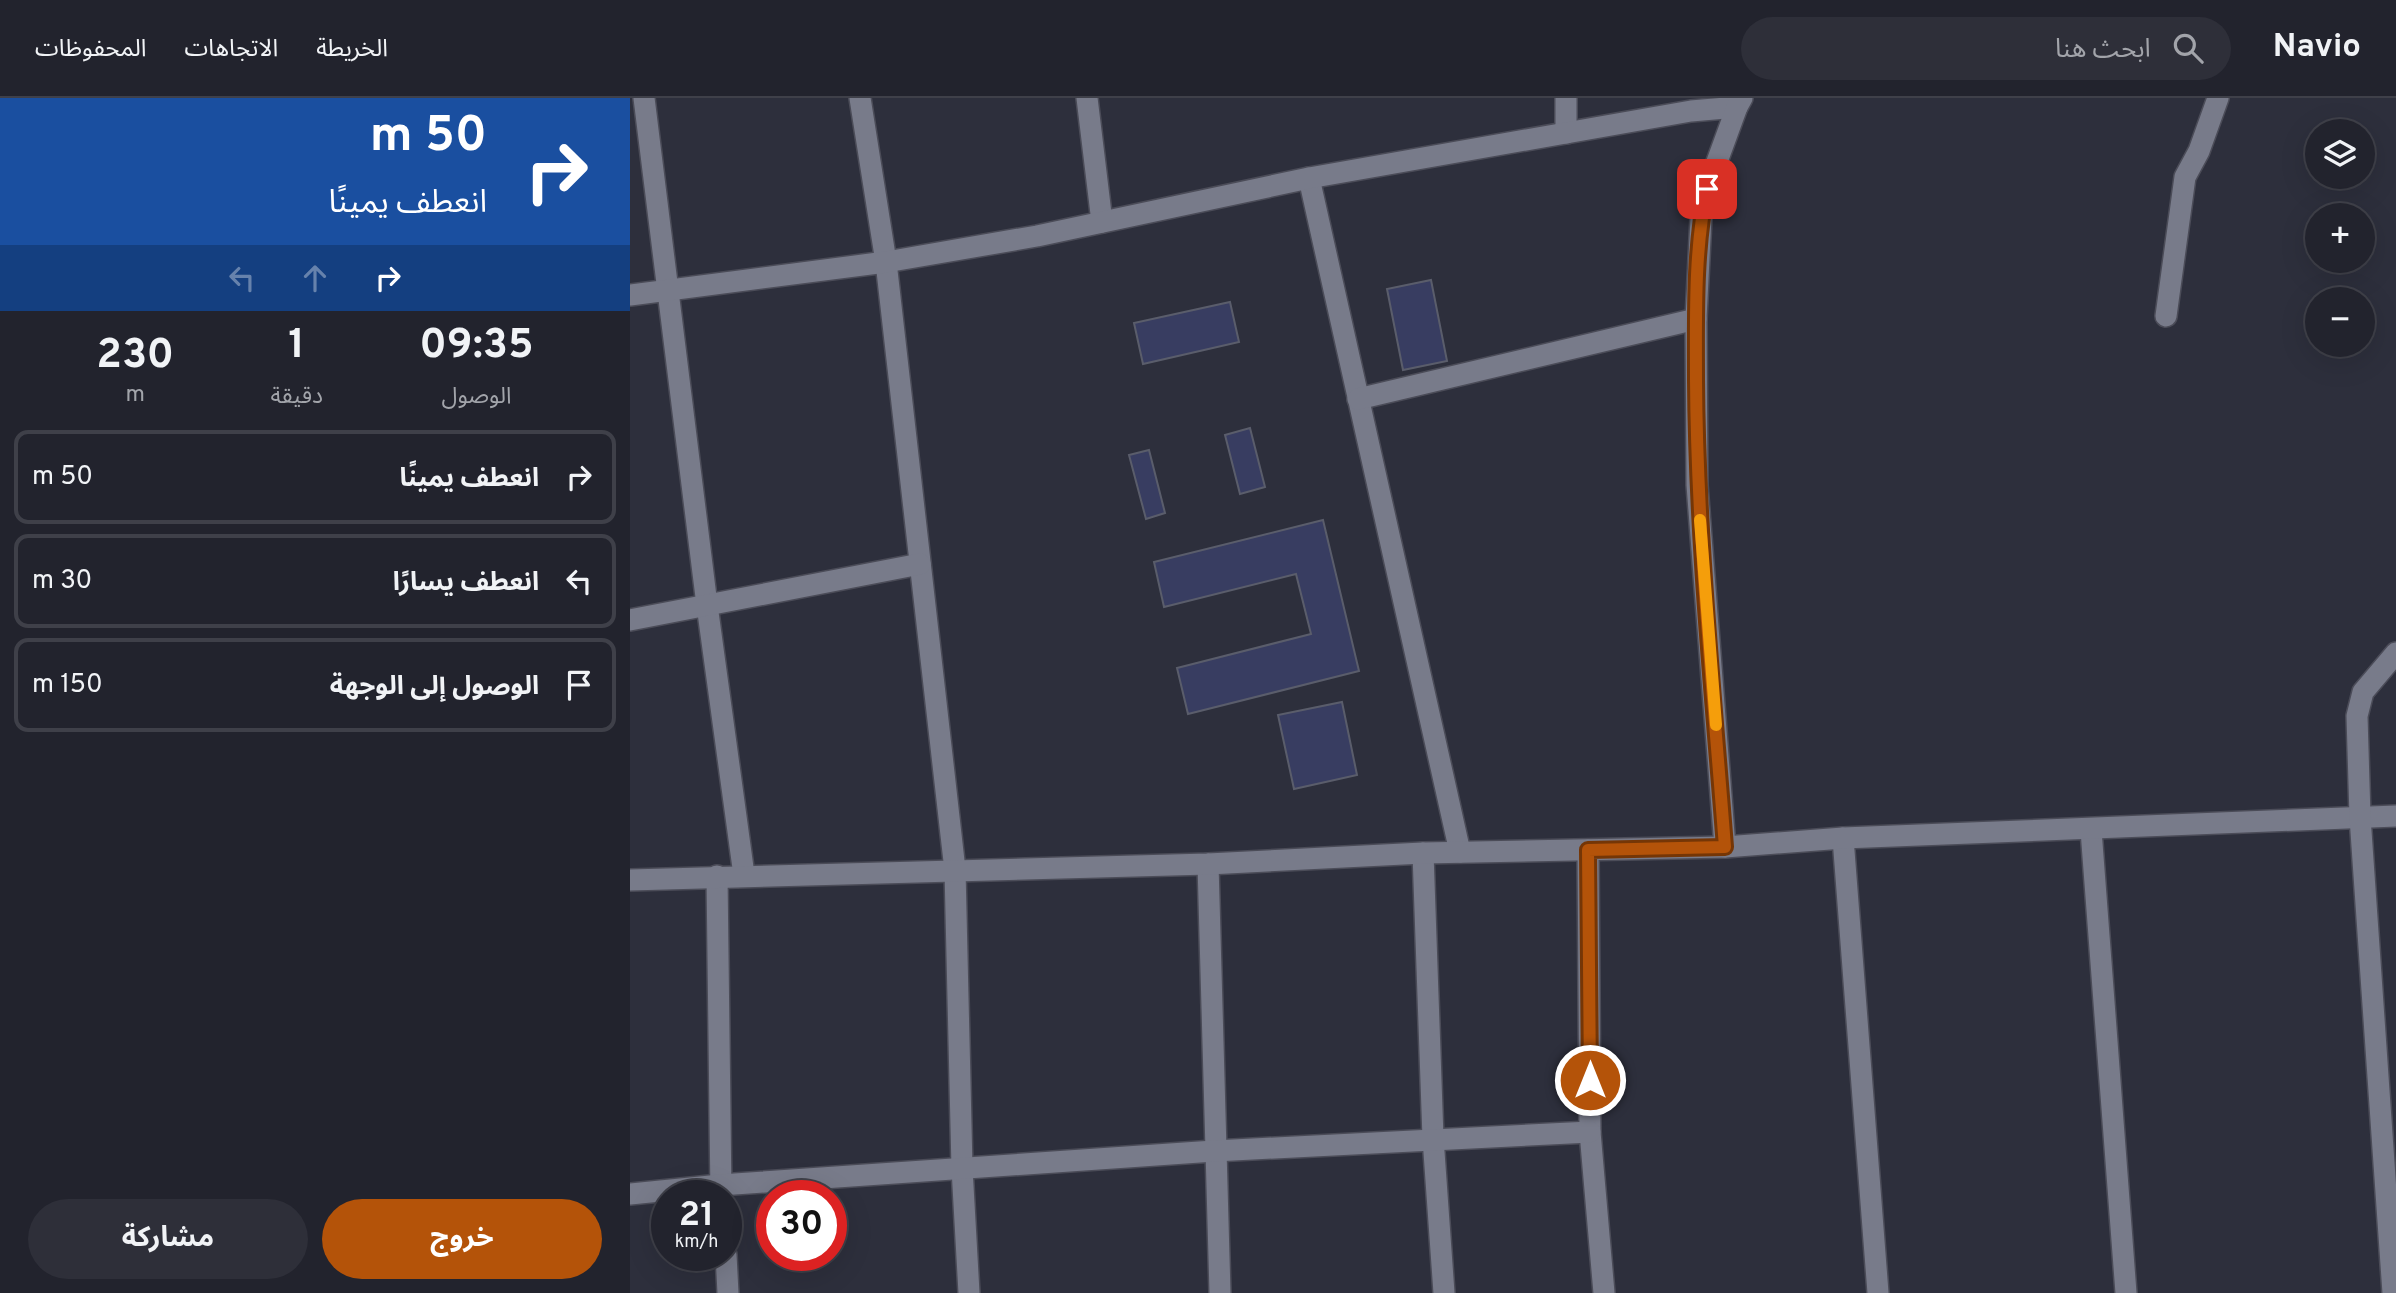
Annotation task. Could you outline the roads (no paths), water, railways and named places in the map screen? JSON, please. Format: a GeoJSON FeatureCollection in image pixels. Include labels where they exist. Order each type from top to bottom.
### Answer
{"type":"FeatureCollection","features":[{"type":"Feature","properties":{"kind":"street"},"geometry":{"type":"LineString","coordinates":[[644,98],[706,605],[744,875]]}},
{"type":"Feature","properties":{"kind":"street"},"geometry":{"type":"LineString","coordinates":[[860,98],[886,262],[955,870],[962,1168],[969,1293]]}},
{"type":"Feature","properties":{"kind":"street"},"geometry":{"type":"LineString","coordinates":[[1087,98],[1102,222]]}},
{"type":"Feature","properties":{"kind":"street"},"geometry":{"type":"LineString","coordinates":[[1566,98],[1566,133]]}},
{"type":"Feature","properties":{"kind":"street"},"geometry":{"type":"LineString","coordinates":[[2165,316],[2185,177],[2199,150],[2218,98]]}},
{"type":"Feature","properties":{"kind":"street"},"geometry":{"type":"LineString","coordinates":[[630,295],[886,262],[1102,222],[1310,178],[1566,133],[1691,104],[1739,102],[1707,189],[1701,218],[1696,319],[1697,485],[1725,847]]}},
{"type":"Feature","properties":{"kind":"street"},"geometry":{"type":"LineString","coordinates":[[1310,178],[1460,852]]}},
{"type":"Feature","properties":{"kind":"street"},"geometry":{"type":"LineString","coordinates":[[1358,399],[1696,319]]}},
{"type":"Feature","properties":{"kind":"street"},"geometry":{"type":"LineString","coordinates":[[630,620],[920,564]]}},
{"type":"Feature","properties":{"kind":"street"},"geometry":{"type":"LineString","coordinates":[[2393,1293],[2360,817],[2357,707],[2362,692],[2396,653]]}},
{"type":"Feature","properties":{"kind":"street"},"geometry":{"type":"LineString","coordinates":[[630,880],[1208,864],[1423,853],[1725,847],[1843,838],[2396,817]]}},
{"type":"Feature","properties":{"kind":"street"},"geometry":{"type":"LineString","coordinates":[[2091,830],[2126,1293]]}},
{"type":"Feature","properties":{"kind":"street"},"geometry":{"type":"LineString","coordinates":[[1843,838],[1878,1293]]}},
{"type":"Feature","properties":{"kind":"street"},"geometry":{"type":"LineString","coordinates":[[1588,850],[1590,1132],[1604,1293]]}},
{"type":"Feature","properties":{"kind":"street"},"geometry":{"type":"LineString","coordinates":[[1423,853],[1433,1138],[1444,1293]]}},
{"type":"Feature","properties":{"kind":"street"},"geometry":{"type":"LineString","coordinates":[[1208,864],[1220,1293]]}},
{"type":"Feature","properties":{"kind":"street"},"geometry":{"type":"LineString","coordinates":[[716,876],[721,1180]]}},
{"type":"Feature","properties":{"kind":"street"},"geometry":{"type":"LineString","coordinates":[[742,1188],[962,1168],[1214,1151],[1590,1132]]}},
{"type":"Feature","properties":{"kind":"street"},"geometry":{"type":"LineString","coordinates":[[630,1194],[651,1193]]}},
{"type":"Feature","properties":{"kind":"street"},"geometry":{"type":"LineString","coordinates":[[727,1271],[728,1293]]}}]}
